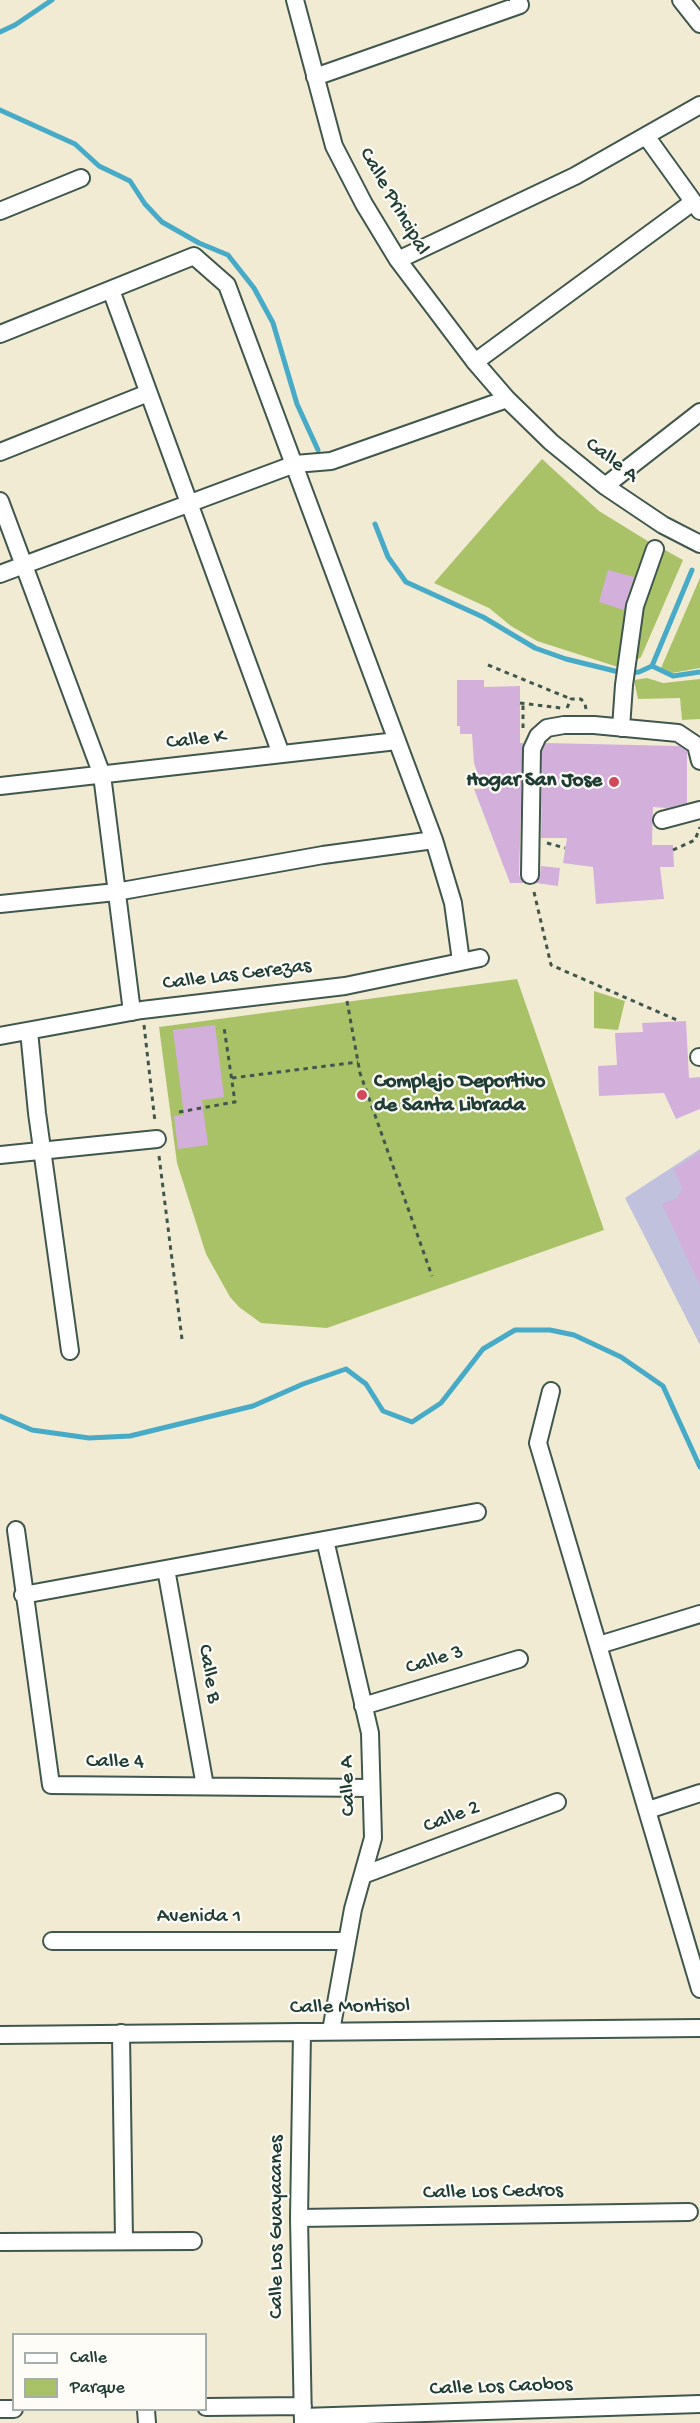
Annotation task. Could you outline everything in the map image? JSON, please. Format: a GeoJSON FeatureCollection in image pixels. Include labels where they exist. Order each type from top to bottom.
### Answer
{"type":"FeatureCollection","features":[{"type":"Feature","properties":{"kind":"street","name":"Calle Principal"},"geometry":{"type":"LineString","coordinates":[[295,0],[334,146],[364,204],[398,260],[475,362],[507,399]]}},
{"type":"Feature","properties":{"kind":"street"},"geometry":{"type":"LineString","coordinates":[[315,77],[520,5],[518,0]]}},
{"type":"Feature","properties":{"kind":"street"},"geometry":{"type":"LineString","coordinates":[[681,0],[700,24]]}},
{"type":"Feature","properties":{"kind":"street"},"geometry":{"type":"LineString","coordinates":[[398,260],[575,176],[700,105]]}},
{"type":"Feature","properties":{"kind":"street"},"geometry":{"type":"LineString","coordinates":[[475,362],[697,207],[646,136]]}},
{"type":"Feature","properties":{"kind":"street"},"geometry":{"type":"LineString","coordinates":[[0,211],[81,178]]}},
{"type":"Feature","properties":{"kind":"street"},"geometry":{"type":"LineString","coordinates":[[0,334],[194,256],[227,285],[434,840],[453,903],[460,961]]}},
{"type":"Feature","properties":{"kind":"street"},"geometry":{"type":"LineString","coordinates":[[111,290],[281,754]]}},
{"type":"Feature","properties":{"kind":"street"},"geometry":{"type":"LineString","coordinates":[[0,452],[148,393]]}},
{"type":"Feature","properties":{"kind":"street"},"geometry":{"type":"LineString","coordinates":[[0,574],[295,464],[331,461],[507,399]]}},
{"type":"Feature","properties":{"kind":"street","name":"Calle A"},"geometry":{"type":"LineString","coordinates":[[507,399],[551,442],[605,486],[663,525],[700,544]]}},
{"type":"Feature","properties":{"kind":"street"},"geometry":{"type":"LineString","coordinates":[[605,486],[700,412]]}},
{"type":"Feature","properties":{"kind":"street"},"geometry":{"type":"LineString","coordinates":[[0,501],[102,774],[116,892],[137,1011]]}},
{"type":"Feature","properties":{"kind":"street"},"geometry":{"type":"LineString","coordinates":[[621,728],[624,685],[635,606],[655,549]]}},
{"type":"Feature","properties":{"kind":"street"},"geometry":{"type":"LineString","coordinates":[[530,875],[532,749],[538,736],[547,728],[564,725],[678,733],[696,745],[700,761]]}},
{"type":"Feature","properties":{"kind":"street","name":"Calle K"},"geometry":{"type":"LineString","coordinates":[[0,786],[397,741]]}},
{"type":"Feature","properties":{"kind":"street"},"geometry":{"type":"LineString","coordinates":[[662,820],[700,810]]}},
{"type":"Feature","properties":{"kind":"street"},"geometry":{"type":"LineString","coordinates":[[0,904],[116,892],[323,855],[434,840]]}},
{"type":"Feature","properties":{"kind":"street","name":"Calle Las Cerezas"},"geometry":{"type":"LineString","coordinates":[[0,1036],[137,1011],[345,986],[480,958]]}},
{"type":"Feature","properties":{"kind":"street"},"geometry":{"type":"LineString","coordinates":[[28,1031],[70,1350]]}},
{"type":"Feature","properties":{"kind":"street"},"geometry":{"type":"LineString","coordinates":[[0,1155],[157,1139]]}},
{"type":"Feature","properties":{"kind":"street"},"geometry":{"type":"LineString","coordinates":[[551,1391],[538,1443],[700,1989]]}},
{"type":"Feature","properties":{"kind":"street"},"geometry":{"type":"LineString","coordinates":[[23,1595],[477,1512]]}},
{"type":"Feature","properties":{"kind":"street","name":"Calle 4"},"geometry":{"type":"LineString","coordinates":[[16,1530],[23,1595],[51,1785],[371,1788]]}},
{"type":"Feature","properties":{"kind":"street","name":"Calle A"},"geometry":{"type":"LineString","coordinates":[[325,1540],[370,1733],[373,1838],[346,1941],[331,2031]]}},
{"type":"Feature","properties":{"kind":"street","name":"Calle B"},"geometry":{"type":"LineString","coordinates":[[166,1569],[205,1786]]}},
{"type":"Feature","properties":{"kind":"street"},"geometry":{"type":"LineString","coordinates":[[599,1645],[700,1614]]}},
{"type":"Feature","properties":{"kind":"street","name":"Calle 3"},"geometry":{"type":"LineString","coordinates":[[363,1707],[519,1659]]}},
{"type":"Feature","properties":{"kind":"street"},"geometry":{"type":"LineString","coordinates":[[648,1810],[700,1793]]}},
{"type":"Feature","properties":{"kind":"street","name":"Calle 2"},"geometry":{"type":"LineString","coordinates":[[363,1875],[557,1802]]}},
{"type":"Feature","properties":{"kind":"street","name":"Avenida 1"},"geometry":{"type":"LineString","coordinates":[[52,1941],[346,1941]]}},
{"type":"Feature","properties":{"kind":"street","name":"Calle Montisol"},"geometry":{"type":"LineString","coordinates":[[0,2035],[700,2028]]}},
{"type":"Feature","properties":{"kind":"street","name":"Calle Los Guayacanes"},"geometry":{"type":"LineString","coordinates":[[302,2032],[299,2218],[303,2415]]}},
{"type":"Feature","properties":{"kind":"street"},"geometry":{"type":"LineString","coordinates":[[121,2033],[124,2241]]}},
{"type":"Feature","properties":{"kind":"street","name":"Calle Los Cedros"},"geometry":{"type":"LineString","coordinates":[[299,2218],[689,2212]]}},
{"type":"Feature","properties":{"kind":"street"},"geometry":{"type":"LineString","coordinates":[[0,2242],[192,2241]]}},
{"type":"Feature","properties":{"kind":"street","name":"Calle Los Caobos"},"geometry":{"type":"LineString","coordinates":[[207,2407],[303,2415],[700,2404]]}},
{"type":"Feature","properties":{"kind":"path"},"geometry":{"type":"LineString","coordinates":[[488,665],[571,699],[581,699],[586,711]]}},
{"type":"Feature","properties":{"kind":"path"},"geometry":{"type":"LineString","coordinates":[[567,709],[571,699]]}},
{"type":"Feature","properties":{"kind":"path"},"geometry":{"type":"LineString","coordinates":[[673,850],[695,840],[700,827]]}},
{"type":"Feature","properties":{"kind":"path"},"geometry":{"type":"LineString","coordinates":[[530,875],[551,965],[679,1021]]}},
{"type":"Feature","properties":{"kind":"path"},"geometry":{"type":"LineString","coordinates":[[345,986],[358,1062],[432,1276]]}},
{"type":"Feature","properties":{"kind":"path"},"geometry":{"type":"LineString","coordinates":[[137,1011],[157,1139],[182,1339]]}},
{"type":"Feature","properties":{"kind":"path"},"geometry":{"type":"LineString","coordinates":[[179,1112],[235,1102],[224,1027]]}},
{"type":"Feature","properties":{"kind":"path"},"geometry":{"type":"LineString","coordinates":[[232,1078],[358,1062]]}},
{"type":"Feature","properties":{"kind":"shaded area"},"geometry":{"type":"Polygon","coordinates":[[[700,1149],[700,1345],[625,1198],[700,1149]]]}},
{"type":"Feature","properties":{"kind":"green space"},"geometry":{"type":"Polygon","coordinates":[[[542,459],[599,511],[651,543],[621,668],[537,641],[511,626],[489,608],[434,583],[542,459]]]}},
{"type":"Feature","properties":{"kind":"green space"},"geometry":{"type":"Polygon","coordinates":[[[665,550],[683,560],[641,657],[634,662],[639,609],[657,557],[665,550]]]}},
{"type":"Feature","properties":{"kind":"green space"},"geometry":{"type":"Polygon","coordinates":[[[700,578],[700,668],[672,673],[661,668],[700,578]]]}},
{"type":"Feature","properties":{"kind":"green space"},"geometry":{"type":"Polygon","coordinates":[[[647,678],[663,683],[700,679],[700,719],[682,720],[680,698],[638,699],[634,680],[647,678]]]}},
{"type":"Feature","properties":{"kind":"green space","name":"Complejo Deportivo de Santa Librada"},"geometry":{"type":"Polygon","coordinates":[[[517,979],[604,1230],[327,1328],[261,1323],[239,1307],[230,1297],[206,1254],[177,1163],[159,1027],[517,979]]]}},
{"type":"Feature","properties":{"kind":"green space"},"geometry":{"type":"Polygon","coordinates":[[[594,991],[625,1001],[618,1030],[594,1028],[594,991]]]}},
{"type":"Feature","properties":{"kind":"building"},"geometry":{"type":"Polygon","coordinates":[[[608,570],[634,577],[624,610],[599,602],[608,570]]]}},
{"type":"Feature","properties":{"kind":"building"},"geometry":{"type":"Polygon","coordinates":[[[457,680],[484,680],[484,687],[520,686],[520,743],[523,743],[519,875],[524,883],[510,883],[474,789],[483,789],[474,763],[472,734],[460,734],[460,726],[457,726],[457,680]]]}},
{"type":"Feature","properties":{"kind":"building","name":"Hogar San Jose"},"geometry":{"type":"Polygon","coordinates":[[[546,743],[679,746],[687,751],[687,803],[667,808],[653,807],[652,845],[673,845],[674,867],[660,867],[664,899],[596,904],[593,867],[563,863],[567,838],[541,838],[542,751],[546,743]]]}},
{"type":"Feature","properties":{"kind":"building"},"geometry":{"type":"Polygon","coordinates":[[[541,866],[560,868],[558,886],[536,883],[540,876],[541,866]]]}},
{"type":"Feature","properties":{"kind":"building"},"geometry":{"type":"Polygon","coordinates":[[[686,1021],[689,1078],[700,1077],[700,1109],[676,1119],[664,1093],[599,1096],[598,1066],[617,1065],[615,1033],[643,1032],[642,1023],[686,1021]]]}},
{"type":"Feature","properties":{"kind":"building"},"geometry":{"type":"Polygon","coordinates":[[[215,1025],[224,1097],[202,1100],[208,1145],[178,1149],[174,1116],[184,1115],[173,1030],[215,1025]]]}},
{"type":"Feature","properties":{"kind":"building"},"geometry":{"type":"Polygon","coordinates":[[[700,1152],[700,1286],[662,1204],[677,1198],[682,1188],[673,1170],[700,1152]]]}},
{"type":"Feature","properties":{"kind":"waterway"},"geometry":{"type":"LineString","coordinates":[[0,32],[15,25],[52,0]]}},
{"type":"Feature","properties":{"kind":"waterway"},"geometry":{"type":"LineString","coordinates":[[0,110],[75,144],[99,166],[130,181],[145,204],[162,222],[199,243],[228,255],[254,288],[273,323],[297,404],[318,450]]}},
{"type":"Feature","properties":{"kind":"waterway"},"geometry":{"type":"LineString","coordinates":[[375,524],[388,557],[406,582],[483,617],[535,648],[566,659],[623,673],[639,672],[652,666],[692,570]]}},
{"type":"Feature","properties":{"kind":"waterway"},"geometry":{"type":"LineString","coordinates":[[652,666],[673,676],[700,672]]}},
{"type":"Feature","properties":{"kind":"waterway"},"geometry":{"type":"LineString","coordinates":[[0,1416],[32,1430],[89,1438],[130,1436],[253,1406],[303,1384],[346,1369],[366,1384],[383,1411],[412,1422],[441,1403],[483,1349],[515,1330],[550,1330],[574,1335],[621,1357],[663,1386],[700,1467]]}},
{"type":"Feature","properties":{"kind":"place","name":"Hogar San Jose"},"geometry":{"type":"Point","coordinates":[614,782]}},
{"type":"Feature","properties":{"kind":"place","name":"Complejo Deportivo de Santa Librada"},"geometry":{"type":"Point","coordinates":[362,1095]}}]}
